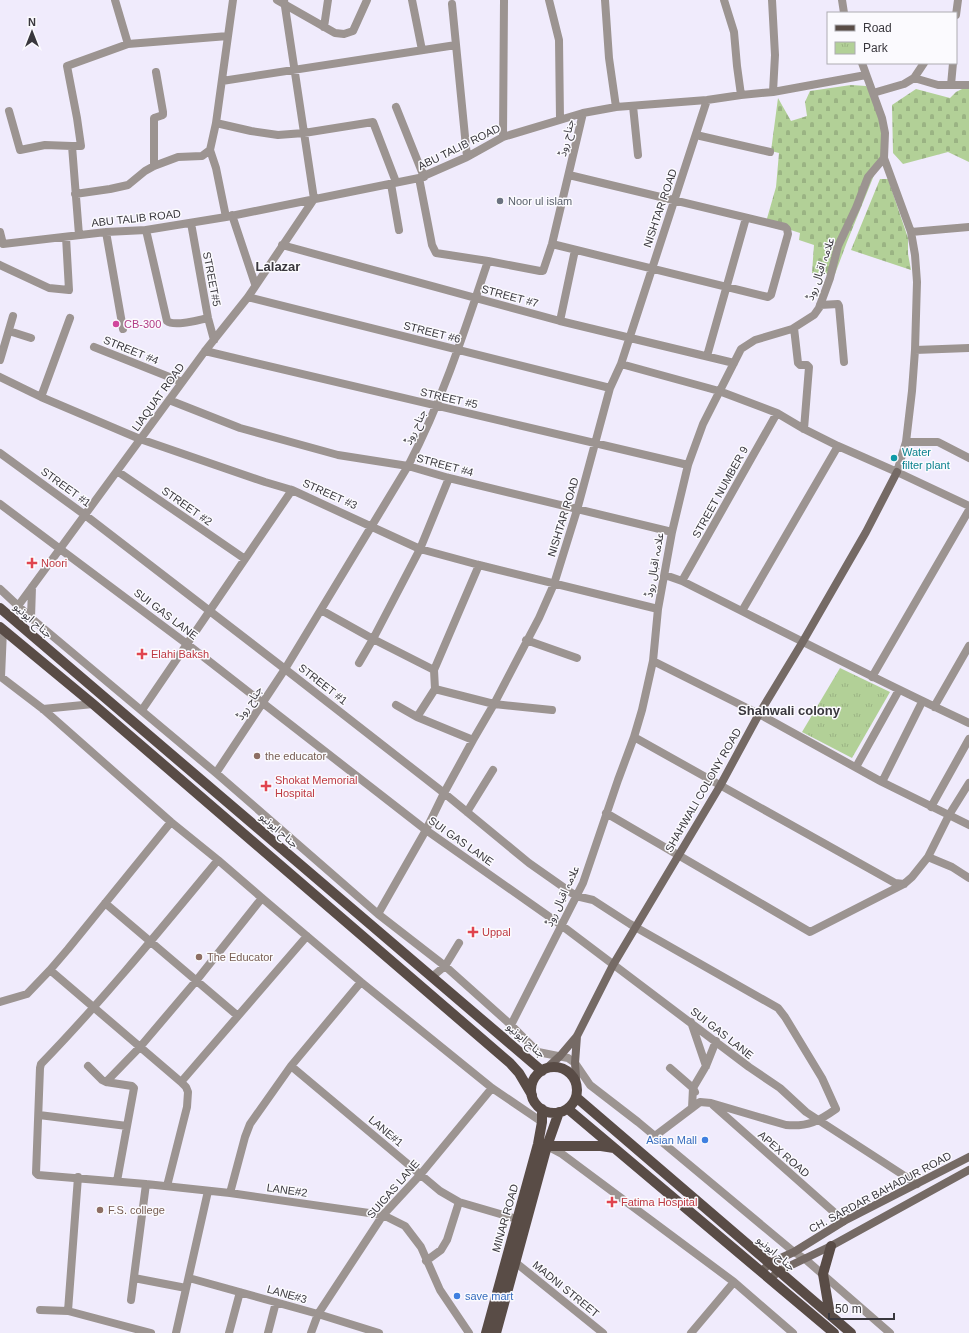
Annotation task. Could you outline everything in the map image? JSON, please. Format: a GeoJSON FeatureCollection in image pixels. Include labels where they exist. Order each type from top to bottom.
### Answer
{"type":"FeatureCollection","features":[{"type":"Feature","properties":{"kind":"main road","name":"SHAHWALI COLONY ROAD"},"geometry":{"type":"LineString","coordinates":[[545,1070],[560,1056],[577,1036],[613,965],[720,786],[759,714],[866,532],[897,472]]}},
{"type":"Feature","properties":{"kind":"main road","name":"جناح ایونیو"},"geometry":{"type":"LineString","coordinates":[[0,608],[302,866],[545,1070]]}},
{"type":"Feature","properties":{"kind":"main road"},"geometry":{"type":"LineString","coordinates":[[1,628],[93,704],[510,1063],[519,1073],[532,1096],[536,1103],[542,1109],[547,1112],[564,1110],[572,1105],[577,1094],[575,1080],[568,1072],[558,1068],[545,1070],[537,1075],[533,1082],[532,1096]]}},
{"type":"Feature","properties":{"kind":"main road"},"geometry":{"type":"LineString","coordinates":[[93,704],[102,695]]}},
{"type":"Feature","properties":{"kind":"main road","name":"SHAHWALI COLONY ROAD"},"geometry":{"type":"LineString","coordinates":[[577,1036],[575,1063],[577,1094]]}},
{"type":"Feature","properties":{"kind":"main road","name":"جناح ایونیو"},"geometry":{"type":"LineString","coordinates":[[577,1094],[851,1333]]}},
{"type":"Feature","properties":{"kind":"main road","name":"MINAR ROAD"},"geometry":{"type":"LineString","coordinates":[[486,1333],[538,1144],[542,1122],[542,1109]]}},
{"type":"Feature","properties":{"kind":"main road"},"geometry":{"type":"LineString","coordinates":[[564,1110],[616,1148],[834,1333]]}},
{"type":"Feature","properties":{"kind":"main road","name":"MINAR ROAD"},"geometry":{"type":"LineString","coordinates":[[496,1333],[547,1146],[564,1110]]}},
{"type":"Feature","properties":{"kind":"main road"},"geometry":{"type":"LineString","coordinates":[[547,1146],[600,1146],[616,1148]]}},
{"type":"Feature","properties":{"kind":"main road","name":"CH. SARDAR BAHADUR ROAD"},"geometry":{"type":"LineString","coordinates":[[761,1272],[770,1263],[794,1252],[844,1221],[916,1184],[929,1179],[969,1157]]}},
{"type":"Feature","properties":{"kind":"main road","name":"CH. SARDAR BAHADUR ROAD"},"geometry":{"type":"LineString","coordinates":[[770,1279],[779,1271],[831,1246],[969,1170]]}},
{"type":"Feature","properties":{"kind":"main road"},"geometry":{"type":"LineString","coordinates":[[929,1179],[933,1189]]}},
{"type":"Feature","properties":{"kind":"main road"},"geometry":{"type":"LineString","coordinates":[[830,1315],[823,1274],[831,1246]]}},
{"type":"Feature","properties":{"kind":"street"},"geometry":{"type":"LineString","coordinates":[[115,0],[128,44]]}},
{"type":"Feature","properties":{"kind":"street"},"geometry":{"type":"LineString","coordinates":[[233,0],[216,123],[210,150],[229,216],[255,284]]}},
{"type":"Feature","properties":{"kind":"street"},"geometry":{"type":"LineString","coordinates":[[277,0],[335,33],[344,34],[353,31],[368,0]]}},
{"type":"Feature","properties":{"kind":"street"},"geometry":{"type":"LineString","coordinates":[[324,27],[328,0]]}},
{"type":"Feature","properties":{"kind":"street"},"geometry":{"type":"LineString","coordinates":[[412,0],[422,50]]}},
{"type":"Feature","properties":{"kind":"street"},"geometry":{"type":"LineString","coordinates":[[503,137],[504,0]]}},
{"type":"Feature","properties":{"kind":"street"},"geometry":{"type":"LineString","coordinates":[[548,0],[559,40],[560,119]]}},
{"type":"Feature","properties":{"kind":"street"},"geometry":{"type":"LineString","coordinates":[[605,0],[609,58],[616,107]]}},
{"type":"Feature","properties":{"kind":"street"},"geometry":{"type":"LineString","coordinates":[[724,0],[734,32],[736,66],[742,95]]}},
{"type":"Feature","properties":{"kind":"street"},"geometry":{"type":"LineString","coordinates":[[772,0],[775,55],[773,92]]}},
{"type":"Feature","properties":{"kind":"street"},"geometry":{"type":"LineString","coordinates":[[842,0],[844,12]]}},
{"type":"Feature","properties":{"kind":"street"},"geometry":{"type":"LineString","coordinates":[[956,12],[958,0]]}},
{"type":"Feature","properties":{"kind":"street"},"geometry":{"type":"LineString","coordinates":[[284,3],[314,199]]}},
{"type":"Feature","properties":{"kind":"street"},"geometry":{"type":"LineString","coordinates":[[452,4],[467,157]]}},
{"type":"Feature","properties":{"kind":"street"},"geometry":{"type":"LineString","coordinates":[[9,111],[20,150],[45,145],[81,146],[67,66],[128,44],[228,36]]}},
{"type":"Feature","properties":{"kind":"street"},"geometry":{"type":"LineString","coordinates":[[222,81],[456,44]]}},
{"type":"Feature","properties":{"kind":"street"},"geometry":{"type":"LineString","coordinates":[[862,64],[882,118],[885,133],[884,158],[911,232],[915,255],[917,282],[912,391],[906,442],[897,472]]}},
{"type":"Feature","properties":{"kind":"street"},"geometry":{"type":"LineString","coordinates":[[873,93],[904,84],[914,78],[923,64]]}},
{"type":"Feature","properties":{"kind":"street"},"geometry":{"type":"LineString","coordinates":[[951,85],[953,64]]}},
{"type":"Feature","properties":{"kind":"street"},"geometry":{"type":"LineString","coordinates":[[154,166],[154,118],[162,115],[163,112],[156,72]]}},
{"type":"Feature","properties":{"kind":"street","name":"ABU TALIB ROAD"},"geometry":{"type":"LineString","coordinates":[[1,246],[12,243],[106,232],[146,230],[190,223],[422,177],[467,157],[503,137],[583,113],[616,107],[707,100],[773,92],[866,75]]}},
{"type":"Feature","properties":{"kind":"street"},"geometry":{"type":"LineString","coordinates":[[914,78],[938,85],[969,85]]}},
{"type":"Feature","properties":{"kind":"street","name":"NISHTAR ROAD"},"geometry":{"type":"LineString","coordinates":[[378,914],[426,830],[472,740],[494,704],[526,640],[539,618],[554,584],[577,510],[610,388],[621,364],[651,268],[707,100]]}},
{"type":"Feature","properties":{"kind":"street"},"geometry":{"type":"LineString","coordinates":[[633,106],[638,155]]}},
{"type":"Feature","properties":{"kind":"street"},"geometry":{"type":"LineString","coordinates":[[396,107],[422,177],[432,245],[436,253],[488,261]]}},
{"type":"Feature","properties":{"kind":"street","name":"جناح روڈ"},"geometry":{"type":"LineString","coordinates":[[216,773],[285,669],[408,466],[424,436],[437,406],[488,261],[540,271],[543,270],[552,244],[583,113]]}},
{"type":"Feature","properties":{"kind":"street"},"geometry":{"type":"LineString","coordinates":[[216,123],[278,136],[372,122],[394,183],[399,230]]}},
{"type":"Feature","properties":{"kind":"street"},"geometry":{"type":"LineString","coordinates":[[696,135],[770,152]]}},
{"type":"Feature","properties":{"kind":"street"},"geometry":{"type":"LineString","coordinates":[[72,146],[79,235]]}},
{"type":"Feature","properties":{"kind":"street"},"geometry":{"type":"LineString","coordinates":[[75,194],[110,189],[128,184],[154,166],[178,157],[202,156],[210,150]]}},
{"type":"Feature","properties":{"kind":"street","name":"علامہ اقبال روڈ"},"geometry":{"type":"LineString","coordinates":[[511,1025],[583,883],[606,813],[634,738],[653,661],[658,609],[672,532],[688,465],[703,424],[734,363],[742,349],[747,344],[794,328],[814,315],[820,305],[830,278],[838,246],[868,178],[884,158]]}},
{"type":"Feature","properties":{"kind":"street"},"geometry":{"type":"LineString","coordinates":[[552,244],[768,297],[771,295],[788,234],[785,227],[569,176]]}},
{"type":"Feature","properties":{"kind":"street","name":"LIAQUAT ROAD"},"geometry":{"type":"LineString","coordinates":[[18,606],[205,351],[248,296],[314,199]]}},
{"type":"Feature","properties":{"kind":"street"},"geometry":{"type":"LineString","coordinates":[[707,356],[746,218]]}},
{"type":"Feature","properties":{"kind":"street","name":"STREET#5"},"geometry":{"type":"LineString","coordinates":[[190,223],[208,318],[214,340]]}},
{"type":"Feature","properties":{"kind":"street"},"geometry":{"type":"LineString","coordinates":[[911,232],[969,227]]}},
{"type":"Feature","properties":{"kind":"street"},"geometry":{"type":"LineString","coordinates":[[146,230],[167,321],[170,323],[185,323],[208,318]]}},
{"type":"Feature","properties":{"kind":"street"},"geometry":{"type":"LineString","coordinates":[[0,232],[1,246]]}},
{"type":"Feature","properties":{"kind":"street"},"geometry":{"type":"LineString","coordinates":[[106,232],[123,330]]}},
{"type":"Feature","properties":{"kind":"street"},"geometry":{"type":"LineString","coordinates":[[0,265],[49,288],[69,290],[66,237]]}},
{"type":"Feature","properties":{"kind":"street","name":"STREET #7"},"geometry":{"type":"LineString","coordinates":[[282,245],[560,321],[734,363]]}},
{"type":"Feature","properties":{"kind":"street"},"geometry":{"type":"LineString","coordinates":[[560,321],[576,250]]}},
{"type":"Feature","properties":{"kind":"street","name":"STREET #6"},"geometry":{"type":"LineString","coordinates":[[248,296],[610,388]]}},
{"type":"Feature","properties":{"kind":"street"},"geometry":{"type":"LineString","coordinates":[[820,305],[838,304],[839,306],[844,362]]}},
{"type":"Feature","properties":{"kind":"street"},"geometry":{"type":"LineString","coordinates":[[0,360],[13,316]]}},
{"type":"Feature","properties":{"kind":"street"},"geometry":{"type":"LineString","coordinates":[[41,397],[70,318]]}},
{"type":"Feature","properties":{"kind":"street"},"geometry":{"type":"LineString","coordinates":[[794,328],[798,363],[800,365],[807,365],[808,368],[804,429]]}},
{"type":"Feature","properties":{"kind":"street"},"geometry":{"type":"LineString","coordinates":[[8,331],[31,338]]}},
{"type":"Feature","properties":{"kind":"street","name":"STREET #4"},"geometry":{"type":"LineString","coordinates":[[94,347],[182,382]]}},
{"type":"Feature","properties":{"kind":"street"},"geometry":{"type":"LineString","coordinates":[[915,350],[969,348]]}},
{"type":"Feature","properties":{"kind":"street","name":"STREET #5"},"geometry":{"type":"LineString","coordinates":[[205,351],[688,465]]}},
{"type":"Feature","properties":{"kind":"street"},"geometry":{"type":"LineString","coordinates":[[621,364],[719,391],[777,413],[804,429],[838,446],[969,506]]}},
{"type":"Feature","properties":{"kind":"street","name":"STREET #3"},"geometry":{"type":"LineString","coordinates":[[0,377],[41,397],[140,439],[292,490],[420,549],[478,565],[658,609]]}},
{"type":"Feature","properties":{"kind":"street","name":"STREET #4"},"geometry":{"type":"LineString","coordinates":[[169,400],[240,428],[338,455],[408,466],[449,478],[672,532]]}},
{"type":"Feature","properties":{"kind":"street","name":"STREET NUMBER 9"},"geometry":{"type":"LineString","coordinates":[[682,581],[777,413]]}},
{"type":"Feature","properties":{"kind":"street"},"geometry":{"type":"LineString","coordinates":[[906,442],[938,442],[969,458]]}},
{"type":"Feature","properties":{"kind":"street"},"geometry":{"type":"LineString","coordinates":[[742,611],[838,446]]}},
{"type":"Feature","properties":{"kind":"street","name":"STREET #1"},"geometry":{"type":"LineString","coordinates":[[0,453],[85,515],[285,669],[444,793],[529,863],[576,896],[593,900],[635,927],[778,1008],[822,1078],[836,1109],[820,1121]]}},
{"type":"Feature","properties":{"kind":"street","name":"STREET #2"},"geometry":{"type":"LineString","coordinates":[[118,471],[245,559]]}},
{"type":"Feature","properties":{"kind":"street"},"geometry":{"type":"LineString","coordinates":[[359,663],[420,549],[449,478]]}},
{"type":"Feature","properties":{"kind":"street"},"geometry":{"type":"LineString","coordinates":[[142,710],[292,490]]}},
{"type":"Feature","properties":{"kind":"street","name":"SUI GAS LANE"},"geometry":{"type":"LineString","coordinates":[[0,504],[187,644],[426,830],[561,925],[749,1067],[780,1088],[806,1112],[916,1184]]}},
{"type":"Feature","properties":{"kind":"street"},"geometry":{"type":"LineString","coordinates":[[872,677],[969,510]]}},
{"type":"Feature","properties":{"kind":"street"},"geometry":{"type":"LineString","coordinates":[[417,717],[435,689],[434,670],[478,565]]}},
{"type":"Feature","properties":{"kind":"street"},"geometry":{"type":"LineString","coordinates":[[665,575],[682,581],[802,643],[922,702],[969,723]]}},
{"type":"Feature","properties":{"kind":"street"},"geometry":{"type":"LineString","coordinates":[[31,618],[32,587]]}},
{"type":"Feature","properties":{"kind":"street"},"geometry":{"type":"LineString","coordinates":[[0,589],[31,618],[216,773],[378,914],[445,966],[511,1025],[538,1052],[568,1058],[575,1063],[590,1085],[655,1136],[794,1252],[805,1259],[890,1333]]}},
{"type":"Feature","properties":{"kind":"street"},"geometry":{"type":"LineString","coordinates":[[321,610],[373,639],[434,670]]}},
{"type":"Feature","properties":{"kind":"street"},"geometry":{"type":"LineString","coordinates":[[1,628],[1,677],[44,709],[171,822],[218,860],[361,982],[492,1088],[542,1122]]}},
{"type":"Feature","properties":{"kind":"street"},"geometry":{"type":"LineString","coordinates":[[526,640],[577,658]]}},
{"type":"Feature","properties":{"kind":"street"},"geometry":{"type":"LineString","coordinates":[[934,707],[969,646]]}},
{"type":"Feature","properties":{"kind":"street"},"geometry":{"type":"LineString","coordinates":[[653,661],[759,714],[882,782],[969,825]]}},
{"type":"Feature","properties":{"kind":"street"},"geometry":{"type":"LineString","coordinates":[[435,689],[494,704],[552,710]]}},
{"type":"Feature","properties":{"kind":"street"},"geometry":{"type":"LineString","coordinates":[[856,768],[899,690]]}},
{"type":"Feature","properties":{"kind":"street"},"geometry":{"type":"LineString","coordinates":[[882,782],[922,702]]}},
{"type":"Feature","properties":{"kind":"street"},"geometry":{"type":"LineString","coordinates":[[44,709],[93,704]]}},
{"type":"Feature","properties":{"kind":"street"},"geometry":{"type":"LineString","coordinates":[[396,705],[417,717],[472,740]]}},
{"type":"Feature","properties":{"kind":"street"},"geometry":{"type":"LineString","coordinates":[[634,738],[895,883],[904,884]]}},
{"type":"Feature","properties":{"kind":"street"},"geometry":{"type":"LineString","coordinates":[[932,807],[969,739]]}},
{"type":"Feature","properties":{"kind":"street"},"geometry":{"type":"LineString","coordinates":[[467,812],[493,770]]}},
{"type":"Feature","properties":{"kind":"street"},"geometry":{"type":"LineString","coordinates":[[606,813],[810,932],[904,884],[912,877],[928,857],[949,815],[969,784]]}},
{"type":"Feature","properties":{"kind":"street"},"geometry":{"type":"LineString","coordinates":[[0,1002],[27,994],[50,970],[171,822]]}},
{"type":"Feature","properties":{"kind":"street"},"geometry":{"type":"LineString","coordinates":[[302,866],[311,855]]}},
{"type":"Feature","properties":{"kind":"street"},"geometry":{"type":"LineString","coordinates":[[928,857],[952,867],[969,878]]}},
{"type":"Feature","properties":{"kind":"street"},"geometry":{"type":"LineString","coordinates":[[127,1126],[39,1115],[40,1068],[150,942],[218,860]]}},
{"type":"Feature","properties":{"kind":"street"},"geometry":{"type":"LineString","coordinates":[[106,1082],[140,1047],[196,981],[262,898]]}},
{"type":"Feature","properties":{"kind":"street"},"geometry":{"type":"LineString","coordinates":[[105,903],[238,1016]]}},
{"type":"Feature","properties":{"kind":"street"},"geometry":{"type":"LineString","coordinates":[[181,1082],[307,936]]}},
{"type":"Feature","properties":{"kind":"street"},"geometry":{"type":"LineString","coordinates":[[433,976],[445,966],[459,943]]}},
{"type":"Feature","properties":{"kind":"street"},"geometry":{"type":"LineString","coordinates":[[50,970],[186,1087],[188,1092],[187,1107],[167,1186]]}},
{"type":"Feature","properties":{"kind":"street"},"geometry":{"type":"LineString","coordinates":[[230,1193],[250,1124],[291,1066],[361,982]]}},
{"type":"Feature","properties":{"kind":"street"},"geometry":{"type":"LineString","coordinates":[[691,1022],[706,1066]]}},
{"type":"Feature","properties":{"kind":"street"},"geometry":{"type":"LineString","coordinates":[[692,1108],[693,1088],[706,1066],[716,1041]]}},
{"type":"Feature","properties":{"kind":"street"},"geometry":{"type":"LineString","coordinates":[[88,1066],[106,1082],[132,1086],[134,1088],[116,1181]]}},
{"type":"Feature","properties":{"kind":"street","name":"LANE#1"},"geometry":{"type":"LineString","coordinates":[[291,1066],[420,1175],[440,1190],[460,1202],[517,1218]]}},
{"type":"Feature","properties":{"kind":"street"},"geometry":{"type":"LineString","coordinates":[[670,1068],[693,1088],[700,1102]]}},
{"type":"Feature","properties":{"kind":"street","name":"SUIGAS LANE"},"geometry":{"type":"LineString","coordinates":[[311,1333],[318,1314],[383,1215],[420,1175],[492,1088]]}},
{"type":"Feature","properties":{"kind":"street"},"geometry":{"type":"LineString","coordinates":[[655,1136],[700,1102],[786,1125],[804,1125],[820,1121]]}},
{"type":"Feature","properties":{"kind":"street","name":"APEX ROAD"},"geometry":{"type":"LineString","coordinates":[[711,1104],[844,1221]]}},
{"type":"Feature","properties":{"kind":"street","name":"LANE#2"},"geometry":{"type":"LineString","coordinates":[[39,1115],[35,1169],[38,1175],[116,1181],[230,1193],[383,1215],[405,1226],[421,1247],[440,1290],[469,1333]]}},
{"type":"Feature","properties":{"kind":"street"},"geometry":{"type":"LineString","coordinates":[[547,1146],[562,1154],[734,1282],[793,1333]]}},
{"type":"Feature","properties":{"kind":"street"},"geometry":{"type":"LineString","coordinates":[[68,1311],[78,1178]]}},
{"type":"Feature","properties":{"kind":"street"},"geometry":{"type":"LineString","coordinates":[[131,1300],[146,1184]]}},
{"type":"Feature","properties":{"kind":"street"},"geometry":{"type":"LineString","coordinates":[[176,1333],[208,1191]]}},
{"type":"Feature","properties":{"kind":"street"},"geometry":{"type":"LineString","coordinates":[[426,1260],[441,1250],[447,1240],[460,1202]]}},
{"type":"Feature","properties":{"kind":"street","name":"MADNI STREET"},"geometry":{"type":"LineString","coordinates":[[515,1262],[603,1333]]}},
{"type":"Feature","properties":{"kind":"street"},"geometry":{"type":"LineString","coordinates":[[134,1278],[186,1288]]}},
{"type":"Feature","properties":{"kind":"street","name":"LANE#3"},"geometry":{"type":"LineString","coordinates":[[188,1278],[318,1314],[354,1329],[379,1333]]}},
{"type":"Feature","properties":{"kind":"street"},"geometry":{"type":"LineString","coordinates":[[691,1333],[734,1282]]}},
{"type":"Feature","properties":{"kind":"street"},"geometry":{"type":"LineString","coordinates":[[229,1333],[240,1292]]}},
{"type":"Feature","properties":{"kind":"street"},"geometry":{"type":"LineString","coordinates":[[268,1333],[276,1302]]}},
{"type":"Feature","properties":{"kind":"street"},"geometry":{"type":"LineString","coordinates":[[40,1310],[68,1311],[128,1330],[151,1333]]}},
{"type":"Feature","properties":{"kind":"green space"},"geometry":{"type":"Polygon","coordinates":[[[851,85],[866,86],[876,101],[883,128],[883,153],[835,274],[812,273],[814,245],[799,240],[800,233],[766,222],[776,187],[779,153],[771,151],[778,98],[791,121],[807,116],[805,102],[810,91],[851,85]]]}},
{"type":"Feature","properties":{"kind":"green space"},"geometry":{"type":"Polygon","coordinates":[[[964,88],[969,89],[969,162],[948,152],[903,164],[893,153],[892,105],[916,89],[950,98],[956,92],[964,88]]]}},
{"type":"Feature","properties":{"kind":"green space"},"geometry":{"type":"Polygon","coordinates":[[[880,179],[888,179],[908,238],[908,254],[911,270],[851,250],[880,179]]]}},
{"type":"Feature","properties":{"kind":"green space"},"geometry":{"type":"Polygon","coordinates":[[[840,668],[890,692],[852,758],[802,732],[840,668]]]}},
{"type":"Feature","properties":{"kind":"place","name":"Noor ul islam"},"geometry":{"type":"Point","coordinates":[500,201]}},
{"type":"Feature","properties":{"kind":"place","name":"CB-300"},"geometry":{"type":"Point","coordinates":[116,324]}},
{"type":"Feature","properties":{"kind":"place","name":"Water filter plant"},"geometry":{"type":"Point","coordinates":[894,458]}},
{"type":"Feature","properties":{"kind":"place","name":"Noori"},"geometry":{"type":"Point","coordinates":[32,563]}},
{"type":"Feature","properties":{"kind":"place","name":"Elahi Baksh"},"geometry":{"type":"Point","coordinates":[142,654]}},
{"type":"Feature","properties":{"kind":"place","name":"the educator"},"geometry":{"type":"Point","coordinates":[257,756]}},
{"type":"Feature","properties":{"kind":"place","name":"Shokat Memorial Hospital"},"geometry":{"type":"Point","coordinates":[266,786]}},
{"type":"Feature","properties":{"kind":"place","name":"Uppal"},"geometry":{"type":"Point","coordinates":[473,932]}},
{"type":"Feature","properties":{"kind":"place","name":"The Educator"},"geometry":{"type":"Point","coordinates":[199,957]}},
{"type":"Feature","properties":{"kind":"place","name":"Asian Mall"},"geometry":{"type":"Point","coordinates":[705,1140]}},
{"type":"Feature","properties":{"kind":"place","name":"Fatima Hospital"},"geometry":{"type":"Point","coordinates":[612,1202]}},
{"type":"Feature","properties":{"kind":"place","name":"F.S. college"},"geometry":{"type":"Point","coordinates":[100,1210]}},
{"type":"Feature","properties":{"kind":"place","name":"save mart"},"geometry":{"type":"Point","coordinates":[457,1296]}},
{"type":"Feature","properties":{"kind":"district","name":"Lalazar"},"geometry":{"type":"Point","coordinates":[278,266]}},
{"type":"Feature","properties":{"kind":"district","name":"Shahwali colony"},"geometry":{"type":"Point","coordinates":[789,710]}}]}
